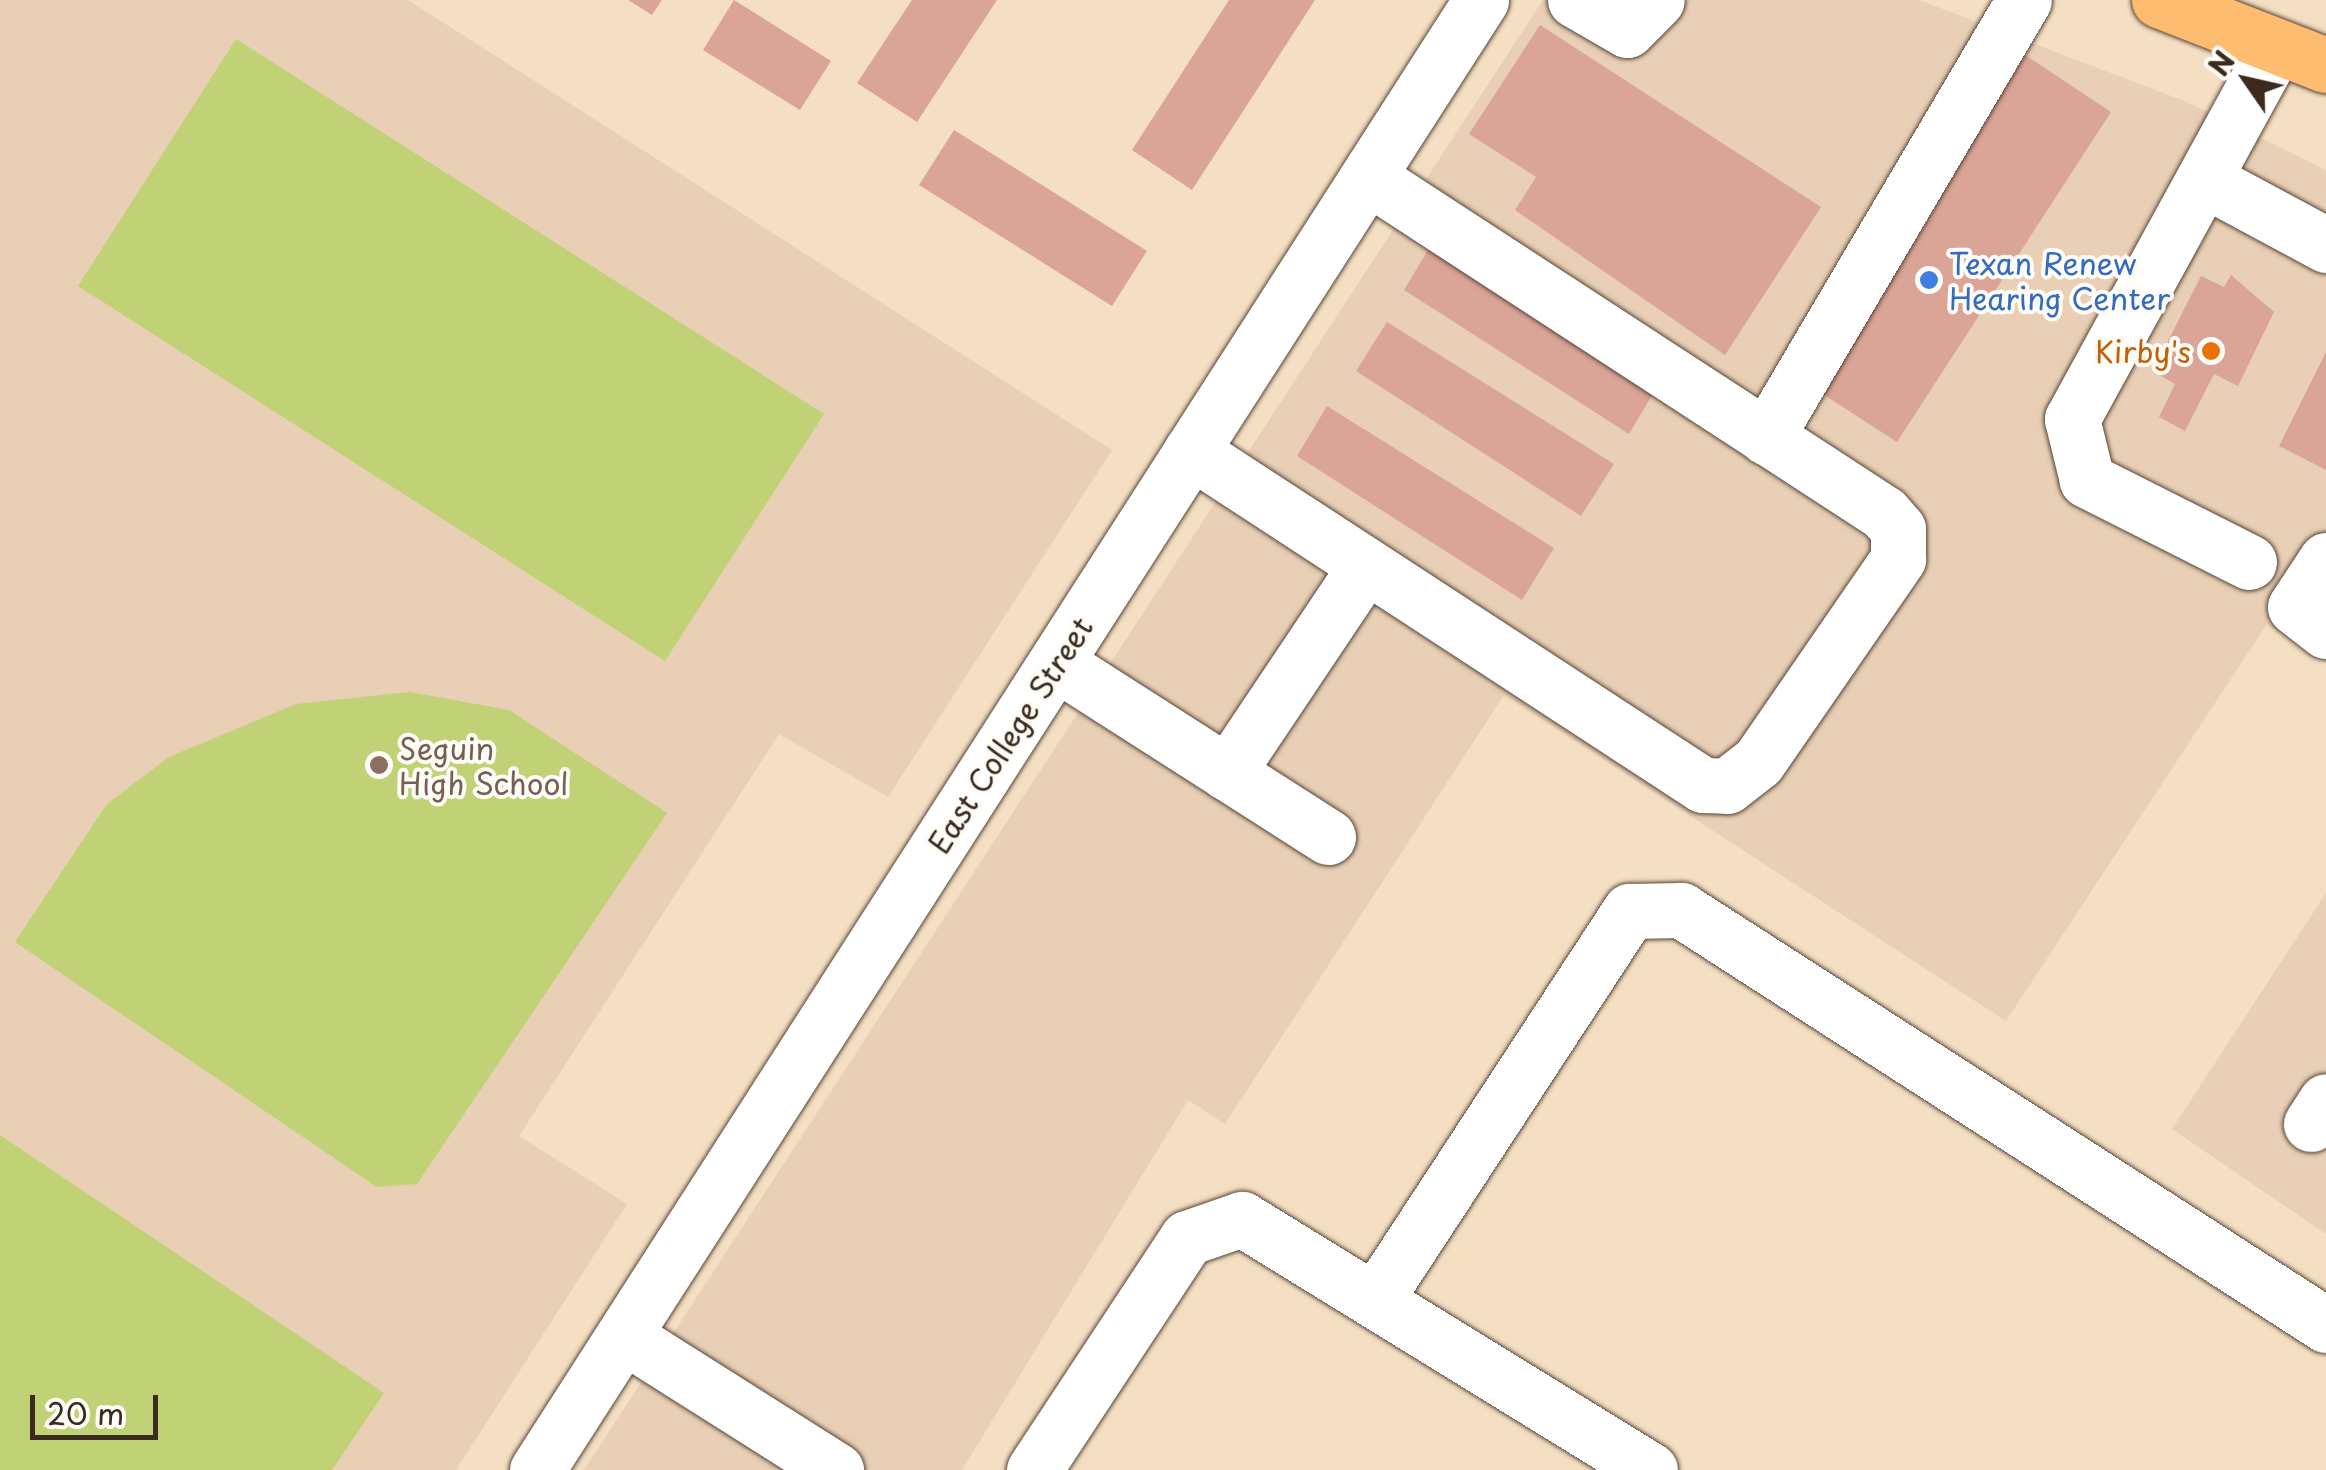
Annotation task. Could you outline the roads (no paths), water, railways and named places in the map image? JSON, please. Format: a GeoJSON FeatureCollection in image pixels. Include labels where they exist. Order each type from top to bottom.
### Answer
{"type":"FeatureCollection","features":[{"type":"Feature","properties":{"kind":"main road"},"geometry":{"type":"LineString","coordinates":[[2159,0],[2326,66]]}},
{"type":"Feature","properties":{"kind":"street","name":"East College Street"},"geometry":{"type":"LineString","coordinates":[[538,1470],[1482,0]]}},
{"type":"Feature","properties":{"kind":"street"},"geometry":{"type":"LineString","coordinates":[[1576,0],[1627,30],[1658,0]]}},
{"type":"Feature","properties":{"kind":"street"},"geometry":{"type":"LineString","coordinates":[[1766,436],[2024,0]]}},
{"type":"Feature","properties":{"kind":"street"},"geometry":{"type":"LineString","coordinates":[[2249,562],[2087,480],[2072,419],[2209,182],[2276,46]]}},
{"type":"Feature","properties":{"kind":"street"},"geometry":{"type":"LineString","coordinates":[[1191,451],[1703,786],[1727,786],[1758,762],[1898,559],[1898,529],[1884,514],[1368,177]]}},
{"type":"Feature","properties":{"kind":"street"},"geometry":{"type":"LineString","coordinates":[[2209,182],[2326,245]]}},
{"type":"Feature","properties":{"kind":"street"},"geometry":{"type":"LineString","coordinates":[[2326,560],[2295,607],[2326,631]]}},
{"type":"Feature","properties":{"kind":"street"},"geometry":{"type":"LineString","coordinates":[[1227,773],[1366,565]]}},
{"type":"Feature","properties":{"kind":"street"},"geometry":{"type":"LineString","coordinates":[[1056,662],[1328,837]]}},
{"type":"Feature","properties":{"kind":"street"},"geometry":{"type":"LineString","coordinates":[[1375,1300],[1630,911],[1681,910],[2326,1325]]}},
{"type":"Feature","properties":{"kind":"street"},"geometry":{"type":"LineString","coordinates":[[1034,1470],[1187,1238],[1242,1219],[1650,1470]]}},
{"type":"Feature","properties":{"kind":"street"},"geometry":{"type":"LineString","coordinates":[[624,1336],[836,1470]]}},
{"type":"Feature","properties":{"kind":"place","name":"Texan Renew Hearing Center"},"geometry":{"type":"Point","coordinates":[1929,280]}},
{"type":"Feature","properties":{"kind":"place","name":"Kirby's"},"geometry":{"type":"Point","coordinates":[2211,351]}},
{"type":"Feature","properties":{"kind":"place","name":"Seguin High School"},"geometry":{"type":"Point","coordinates":[379,765]}}]}
